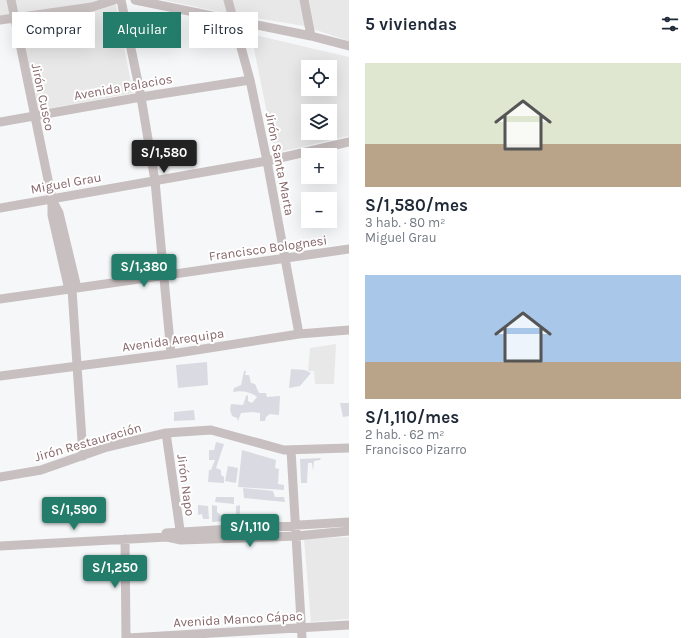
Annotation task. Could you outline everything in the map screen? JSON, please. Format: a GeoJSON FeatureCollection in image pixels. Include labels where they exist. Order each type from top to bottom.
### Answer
{"type":"FeatureCollection","features":[{"type":"Feature","properties":{"kind":"street","name":"Jirón Cusco"},"geometry":{"type":"LineString","coordinates":[[11,0],[13,12]]}},
{"type":"Feature","properties":{"kind":"street"},"geometry":{"type":"LineString","coordinates":[[61,12],[92,8],[114,0]]}},
{"type":"Feature","properties":{"kind":"street"},"geometry":{"type":"LineString","coordinates":[[121,0],[141,97],[155,181],[171,354]]}},
{"type":"Feature","properties":{"kind":"street"},"geometry":{"type":"LineString","coordinates":[[135,0],[194,12]]}},
{"type":"Feature","properties":{"kind":"street","name":"Jirón Santa Marta"},"geometry":{"type":"LineString","coordinates":[[228,0],[231,12]]}},
{"type":"Feature","properties":{"kind":"street"},"geometry":{"type":"LineString","coordinates":[[304,0],[311,36]]}},
{"type":"Feature","properties":{"kind":"street"},"geometry":{"type":"LineString","coordinates":[[0,20],[12,18]]}},
{"type":"Feature","properties":{"kind":"street"},"geometry":{"type":"LineString","coordinates":[[258,25],[311,36],[349,46]]}},
{"type":"Feature","properties":{"kind":"street","name":"Jirón Cusco"},"geometry":{"type":"LineString","coordinates":[[20,48],[52,199],[59,213],[73,289],[83,456]]}},
{"type":"Feature","properties":{"kind":"street","name":"Jirón Santa Marta"},"geometry":{"type":"LineString","coordinates":[[241,48],[250,80],[267,161],[299,334]]}},
{"type":"Feature","properties":{"kind":"street","name":"Avenida Palacios"},"geometry":{"type":"LineString","coordinates":[[0,122],[141,97],[250,80]]}},
{"type":"Feature","properties":{"kind":"street","name":"Miguel Grau"},"geometry":{"type":"LineString","coordinates":[[0,208],[267,161],[349,142]]}},
{"type":"Feature","properties":{"kind":"street","name":"Francisco Bolognesi"},"geometry":{"type":"LineString","coordinates":[[0,299],[163,275],[286,260],[349,249]]}},
{"type":"Feature","properties":{"kind":"street","name":"Avenida Arequipa"},"geometry":{"type":"LineString","coordinates":[[0,376],[171,354],[299,334],[349,330]]}},
{"type":"Feature","properties":{"kind":"street","name":"Jirón Restauración"},"geometry":{"type":"LineString","coordinates":[[0,477],[41,470],[107,447],[166,433],[211,430],[284,450],[349,448]]}},
{"type":"Feature","properties":{"kind":"street","name":"Jirón Napo"},"geometry":{"type":"LineString","coordinates":[[166,433],[181,536]]}},
{"type":"Feature","properties":{"kind":"street"},"geometry":{"type":"LineString","coordinates":[[291,450],[302,638]]}},
{"type":"Feature","properties":{"kind":"street"},"geometry":{"type":"LineString","coordinates":[[181,536],[296,525],[349,522]]}},
{"type":"Feature","properties":{"kind":"street"},"geometry":{"type":"LineString","coordinates":[[0,546],[149,538],[166,533],[181,536],[296,536],[349,531]]}},
{"type":"Feature","properties":{"kind":"street"},"geometry":{"type":"LineString","coordinates":[[125,539],[127,638]]}},
{"type":"Feature","properties":{"kind":"street","name":"Avenida Manco Cápac"},"geometry":{"type":"LineString","coordinates":[[127,638],[349,625]]}},
{"type":"Feature","properties":{"kind":"shaded area"},"geometry":{"type":"Polygon","coordinates":[[[0,0],[115,0],[117,12],[103,12],[103,48],[124,48],[133,93],[35,111],[18,48],[95,48],[95,12],[12,12],[12,24],[10,16],[0,17],[0,0]]]}},
{"type":"Feature","properties":{"kind":"shaded area"},"geometry":{"type":"Polygon","coordinates":[[[163,0],[349,0],[349,41],[304,26],[258,18],[258,12],[220,12],[163,0]]]}},
{"type":"Feature","properties":{"kind":"shaded area"},"geometry":{"type":"Polygon","coordinates":[[[258,36],[349,57],[349,136],[337,139],[337,104],[301,104],[301,140],[332,140],[275,153],[254,48],[258,48],[258,36]]]}},
{"type":"Feature","properties":{"kind":"shaded area"},"geometry":{"type":"Polygon","coordinates":[[[336,344],[334,384],[315,384],[314,371],[308,371],[310,348],[336,344]]]}},
{"type":"Feature","properties":{"kind":"shaded area"},"geometry":{"type":"Polygon","coordinates":[[[207,362],[208,385],[178,388],[176,365],[207,362]]]}},
{"type":"Feature","properties":{"kind":"shaded area"},"geometry":{"type":"Polygon","coordinates":[[[291,369],[305,370],[311,373],[300,386],[289,388],[291,369]]]}},
{"type":"Feature","properties":{"kind":"shaded area"},"geometry":{"type":"Polygon","coordinates":[[[244,371],[246,371],[245,375],[249,375],[251,383],[255,384],[259,393],[266,393],[267,397],[280,396],[279,415],[270,414],[266,417],[265,421],[260,421],[260,413],[241,413],[238,421],[237,418],[232,416],[230,410],[231,404],[243,405],[246,396],[248,395],[248,401],[252,403],[257,397],[246,392],[233,392],[234,388],[241,385],[244,371]]]}},
{"type":"Feature","properties":{"kind":"shaded area"},"geometry":{"type":"Polygon","coordinates":[[[340,403],[349,403],[349,416],[343,417],[340,403]]]}},
{"type":"Feature","properties":{"kind":"shaded area"},"geometry":{"type":"Polygon","coordinates":[[[194,410],[195,420],[174,421],[174,412],[194,410]]]}},
{"type":"Feature","properties":{"kind":"shaded area"},"geometry":{"type":"Polygon","coordinates":[[[216,442],[224,444],[216,468],[221,470],[221,475],[224,477],[224,483],[208,482],[209,470],[211,470],[215,460],[209,460],[209,450],[214,450],[216,442]]]}},
{"type":"Feature","properties":{"kind":"shaded area"},"geometry":{"type":"Polygon","coordinates":[[[242,450],[276,460],[275,468],[279,469],[278,484],[284,485],[284,490],[238,487],[242,450]]]}},
{"type":"Feature","properties":{"kind":"shaded area"},"geometry":{"type":"Polygon","coordinates":[[[321,458],[320,460],[314,461],[313,471],[312,463],[308,463],[307,483],[301,483],[300,459],[321,458]]]}},
{"type":"Feature","properties":{"kind":"shaded area"},"geometry":{"type":"Polygon","coordinates":[[[228,466],[238,468],[236,483],[225,481],[228,466]]]}},
{"type":"Feature","properties":{"kind":"shaded area"},"geometry":{"type":"Polygon","coordinates":[[[243,488],[273,491],[275,497],[284,497],[285,502],[244,498],[243,488]]]}},
{"type":"Feature","properties":{"kind":"shaded area"},"geometry":{"type":"Polygon","coordinates":[[[216,497],[234,497],[234,504],[215,502],[216,497]]]}},
{"type":"Feature","properties":{"kind":"shaded area"},"geometry":{"type":"Polygon","coordinates":[[[198,505],[208,506],[209,519],[203,519],[202,514],[198,515],[198,505]]]}},
{"type":"Feature","properties":{"kind":"shaded area"},"geometry":{"type":"Polygon","coordinates":[[[212,505],[217,506],[217,512],[221,515],[236,514],[236,506],[240,505],[240,520],[212,522],[212,505]]]}},
{"type":"Feature","properties":{"kind":"shaded area"},"geometry":{"type":"Polygon","coordinates":[[[349,537],[349,619],[311,622],[304,539],[349,537]]]}}]}
